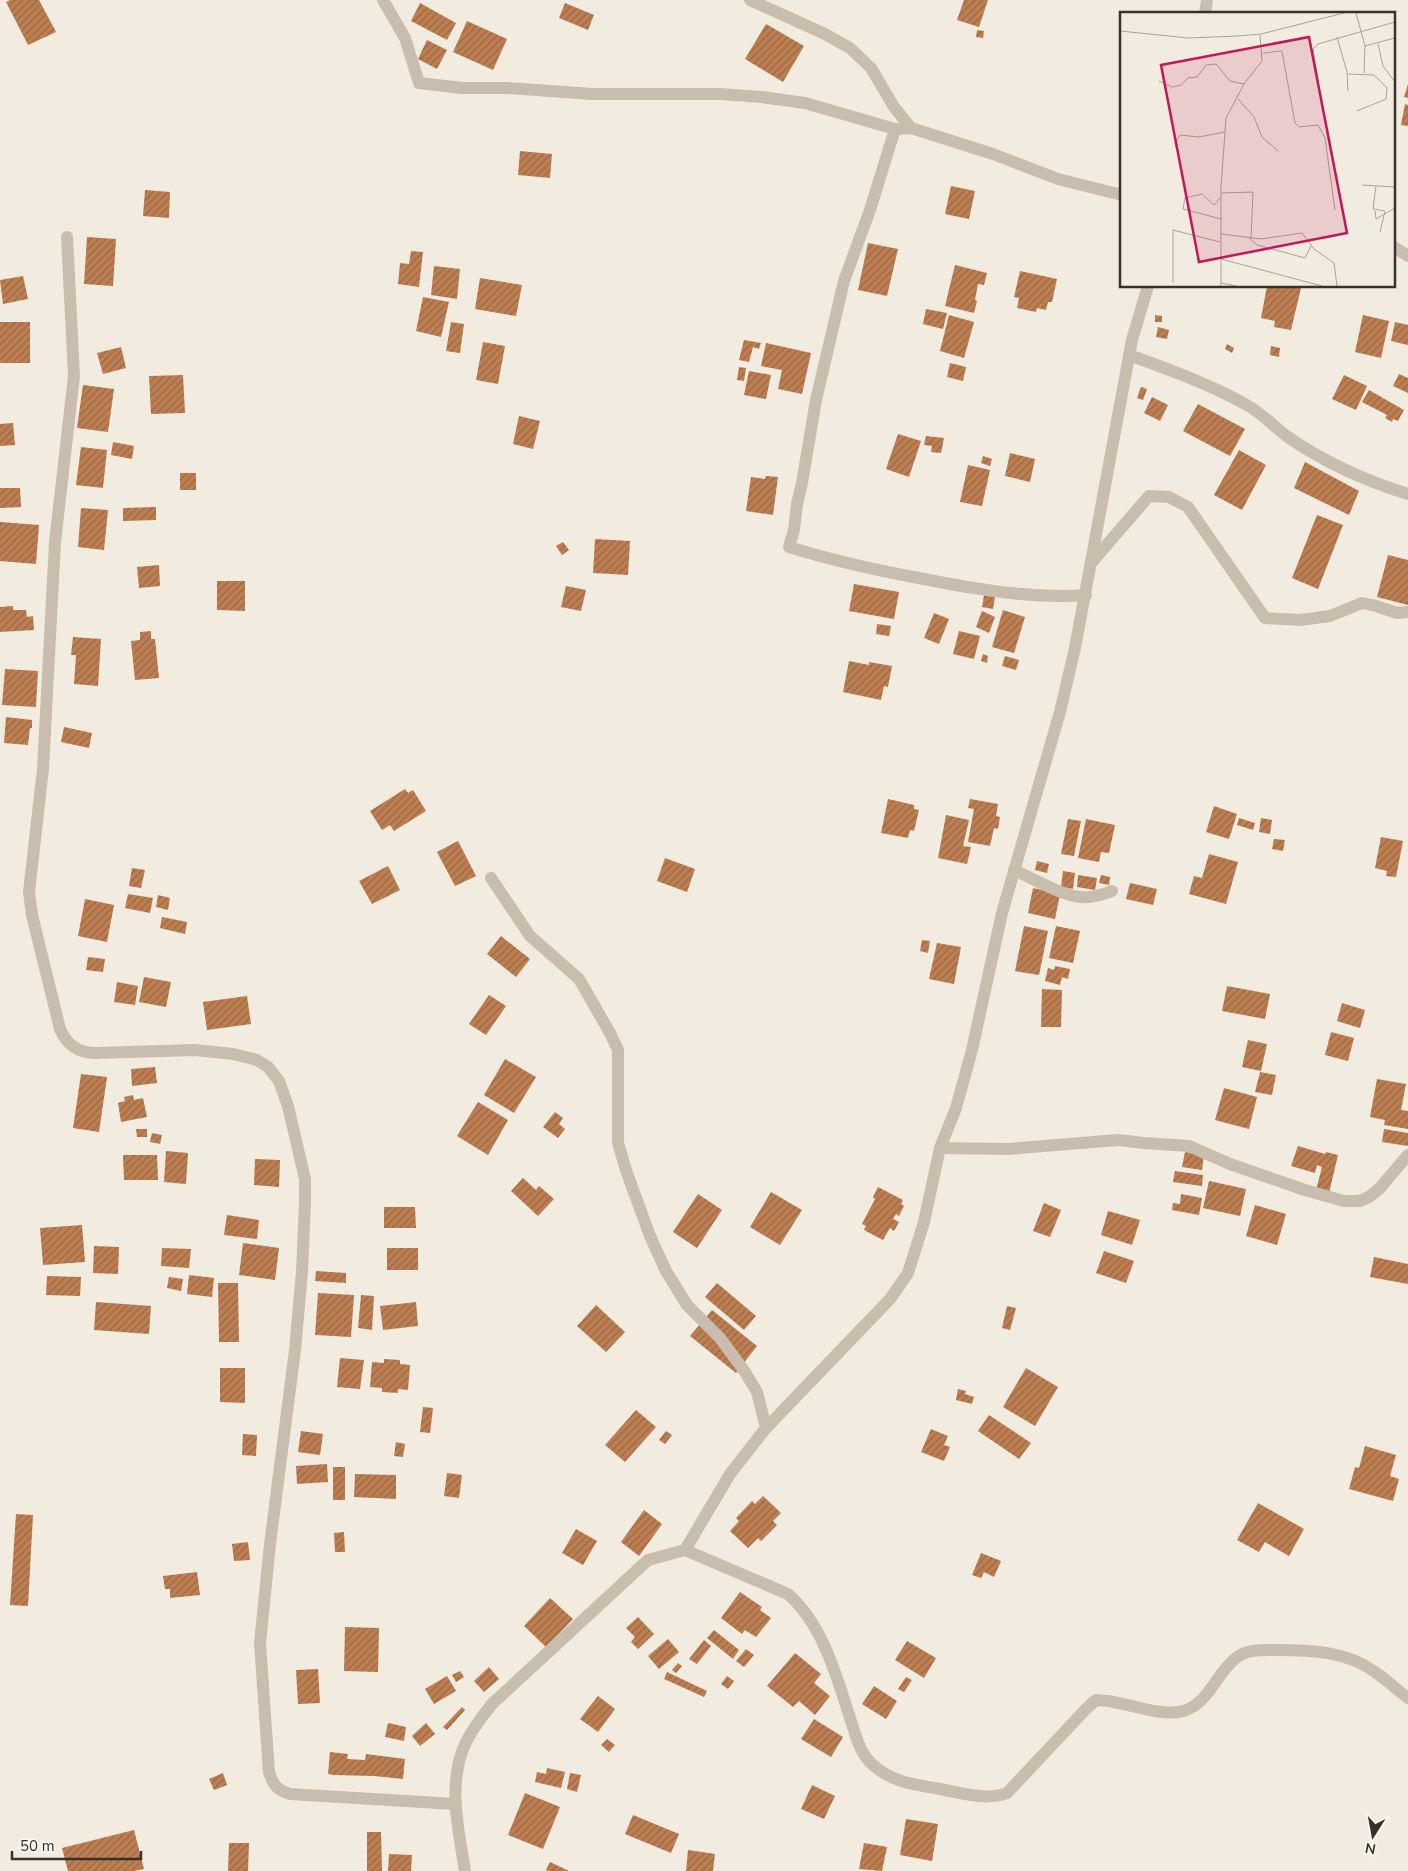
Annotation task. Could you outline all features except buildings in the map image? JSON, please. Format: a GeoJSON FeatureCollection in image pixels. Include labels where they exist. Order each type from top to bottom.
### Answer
{"type":"FeatureCollection","features":[{"type":"Feature","properties":{"kind":"street"},"geometry":{"type":"LineString","coordinates":[[383,0],[404,38],[419,83],[462,88],[508,88],[592,94],[720,94],[805,103],[896,129],[911,128],[991,153],[1058,180],[1120,195]]}},
{"type":"Feature","properties":{"kind":"street"},"geometry":{"type":"LineString","coordinates":[[750,0],[826,34],[850,48],[871,68],[894,106],[911,128]]}},
{"type":"Feature","properties":{"kind":"street"},"geometry":{"type":"LineString","coordinates":[[896,129],[870,210],[844,281],[816,400],[802,483],[796,504],[794,530],[788,547],[817,556],[878,570],[977,589],[1057,597],[1086,596]]}},
{"type":"Feature","properties":{"kind":"street"},"geometry":{"type":"LineString","coordinates":[[67,237],[74,376],[55,542],[43,769],[30,892],[32,915],[60,1029],[65,1040],[74,1047],[88,1053],[195,1050],[234,1054],[257,1060],[268,1067],[279,1081],[288,1106],[305,1180],[305,1202],[302,1272],[295,1350],[260,1643],[269,1772],[272,1783],[279,1791],[290,1794],[455,1804]]}},
{"type":"Feature","properties":{"kind":"street"},"geometry":{"type":"LineString","coordinates":[[1396,248],[1408,256]]}},
{"type":"Feature","properties":{"kind":"street"},"geometry":{"type":"LineString","coordinates":[[685,1550],[730,1474],[766,1428],[890,1299],[908,1273],[924,1222],[940,1148],[956,1108],[972,1050],[1002,913],[1060,712],[1076,648],[1129,355],[1147,288]]}},
{"type":"Feature","properties":{"kind":"street"},"geometry":{"type":"LineString","coordinates":[[1129,355],[1158,365],[1246,404],[1286,436],[1314,454],[1374,483],[1408,494]]}},
{"type":"Feature","properties":{"kind":"street"},"geometry":{"type":"LineString","coordinates":[[1091,563],[1149,496],[1169,497],[1188,507],[1264,618],[1300,620],[1330,616],[1362,603],[1396,613],[1408,612]]}},
{"type":"Feature","properties":{"kind":"street"},"geometry":{"type":"LineString","coordinates":[[1014,870],[1068,894],[1081,897],[1102,896],[1112,892]]}},
{"type":"Feature","properties":{"kind":"street"},"geometry":{"type":"LineString","coordinates":[[491,878],[530,936],[579,979],[610,1033],[618,1050],[618,1143],[650,1236],[666,1272],[687,1305],[720,1338],[745,1372],[757,1392],[766,1428]]}},
{"type":"Feature","properties":{"kind":"street"},"geometry":{"type":"LineString","coordinates":[[940,1148],[1008,1149],[1118,1140],[1189,1146],[1230,1164],[1305,1190],[1344,1201],[1360,1201],[1369,1197],[1380,1188],[1408,1155]]}},
{"type":"Feature","properties":{"kind":"street"},"geometry":{"type":"LineString","coordinates":[[465,1871],[455,1804],[457,1775],[463,1750],[475,1727],[492,1704],[648,1560],[685,1550],[788,1594],[801,1605],[815,1627],[833,1666],[863,1755],[874,1766],[903,1782],[992,1796],[1007,1793],[1096,1700],[1115,1701],[1169,1713],[1186,1710],[1196,1704],[1235,1658],[1244,1652],[1258,1650],[1304,1650],[1346,1656],[1374,1671],[1408,1698]]}}]}
